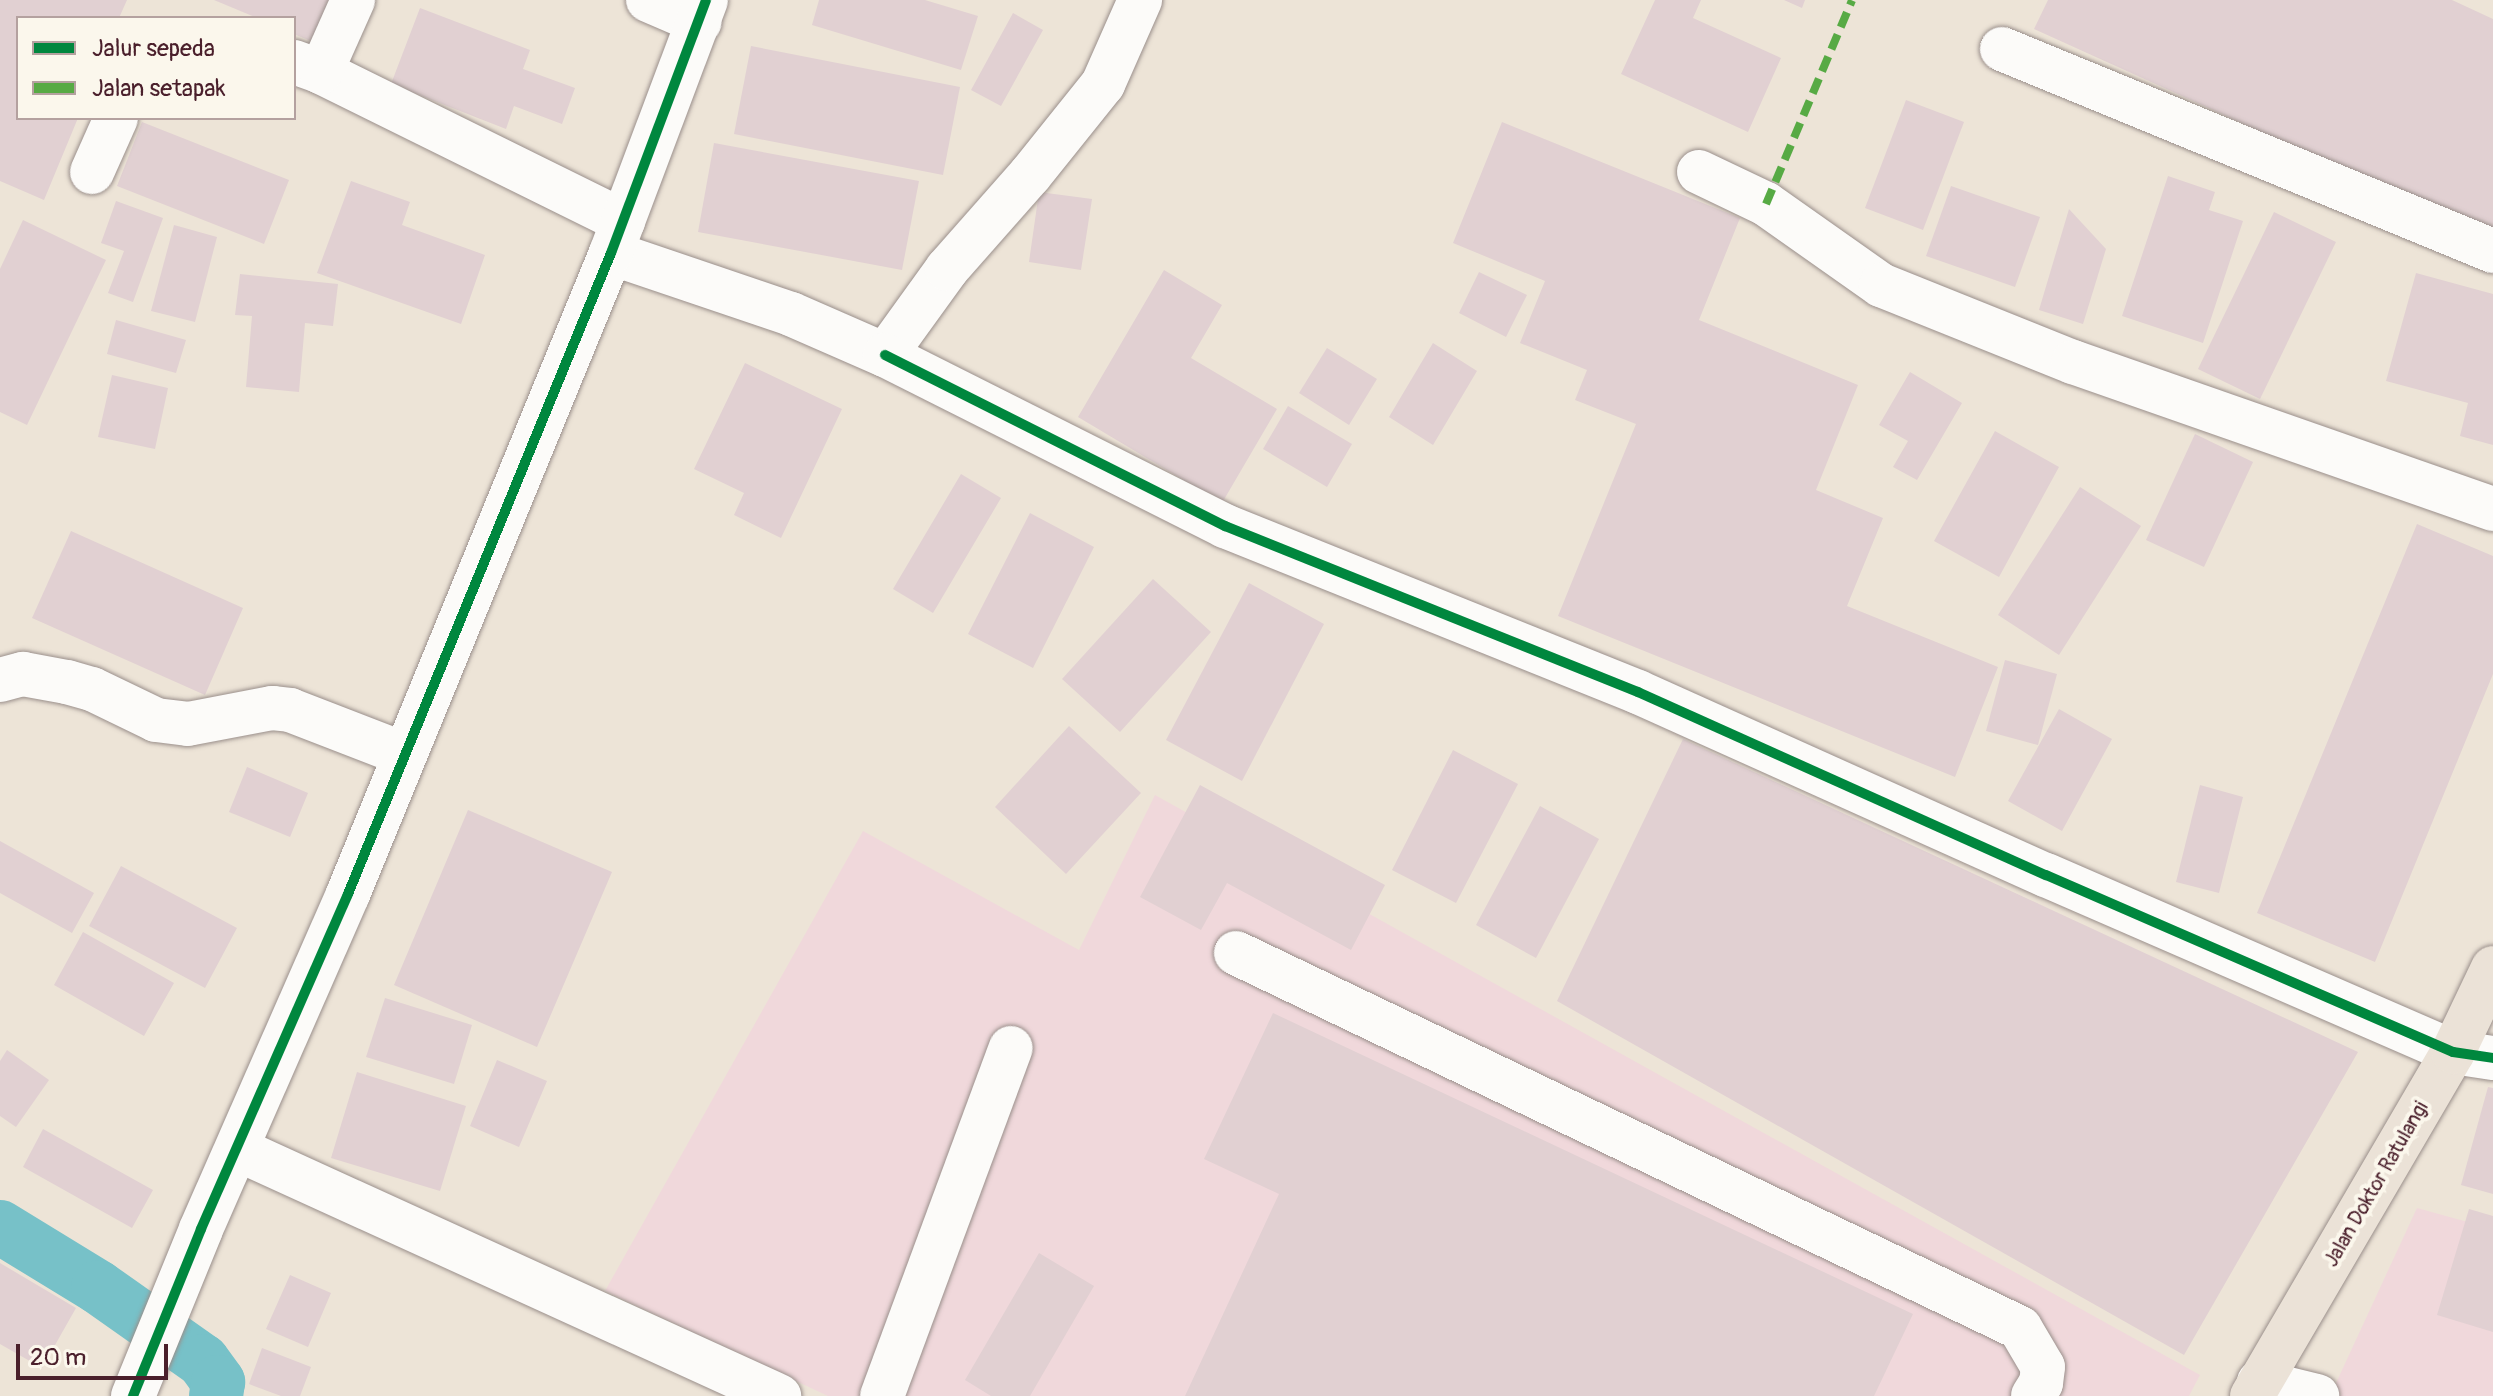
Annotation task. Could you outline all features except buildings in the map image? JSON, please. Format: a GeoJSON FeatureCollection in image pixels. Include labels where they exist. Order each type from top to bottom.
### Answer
{"type":"FeatureCollection","features":[{"type":"Feature","properties":{"kind":"highway","name":"Jalan Doktor Ratulangi"},"geometry":{"type":"LineString","coordinates":[[2256,1389],[2473,1055],[2493,968]]}},
{"type":"Feature","properties":{"kind":"street"},"geometry":{"type":"LineString","coordinates":[[353,0],[307,67],[617,237],[885,355],[1225,526],[1638,692],[2046,875],[2473,1055]]}},
{"type":"Feature","properties":{"kind":"street"},"geometry":{"type":"LineString","coordinates":[[133,1396],[404,754],[617,237],[702,11],[648,0]]}},
{"type":"Feature","properties":{"kind":"street"},"geometry":{"type":"LineString","coordinates":[[885,355],[947,269],[1030,175],[1103,84],[1140,0]]}},
{"type":"Feature","properties":{"kind":"street"},"geometry":{"type":"LineString","coordinates":[[2002,49],[2493,251]]}},
{"type":"Feature","properties":{"kind":"street"},"geometry":{"type":"LineString","coordinates":[[92,172],[115,120]]}},
{"type":"Feature","properties":{"kind":"street"},"geometry":{"type":"LineString","coordinates":[[1699,172],[1766,204],[1881,285],[2073,362],[2493,509]]}},
{"type":"Feature","properties":{"kind":"street"},"geometry":{"type":"LineString","coordinates":[[0,680],[23,674],[67,682],[92,689],[156,720],[188,724],[272,708],[290,710],[404,754]]}},
{"type":"Feature","properties":{"kind":"street"},"geometry":{"type":"LineString","coordinates":[[1236,953],[2020,1328],[2043,1367],[2041,1383],[2033,1396]]}},
{"type":"Feature","properties":{"kind":"street"},"geometry":{"type":"LineString","coordinates":[[882,1396],[1011,1048]]}},
{"type":"Feature","properties":{"kind":"street"},"geometry":{"type":"LineString","coordinates":[[237,1149],[779,1396]]}},
{"type":"Feature","properties":{"kind":"street"},"geometry":{"type":"LineString","coordinates":[[2256,1389],[2317,1396]]}},
{"type":"Feature","properties":{"kind":"shaded area"},"geometry":{"type":"Polygon","coordinates":[[[1155,795],[2200,1375],[2189,1396],[828,1396],[605,1291],[863,831],[1079,950],[1155,795]]]}},
{"type":"Feature","properties":{"kind":"shaded area"},"geometry":{"type":"Polygon","coordinates":[[[2417,1208],[2493,1229],[2493,1396],[2330,1396],[2417,1208]]]}},
{"type":"Feature","properties":{"kind":"waterway"},"geometry":{"type":"LineString","coordinates":[[0,1227],[98,1287],[203,1361],[218,1382],[216,1396]]}},
{"type":"Feature","properties":{"kind":"marked path"},"geometry":{"type":"LineString","coordinates":[[1766,204],[1852,0]]}},
{"type":"Feature","properties":{"kind":"cycle path"},"geometry":{"type":"LineString","coordinates":[[133,1396],[201,1229],[348,894],[611,253],[706,0]]}},
{"type":"Feature","properties":{"kind":"cycle path"},"geometry":{"type":"LineString","coordinates":[[885,355],[1225,526],[1638,692],[2046,875],[2453,1052],[2493,1058]]}}]}
